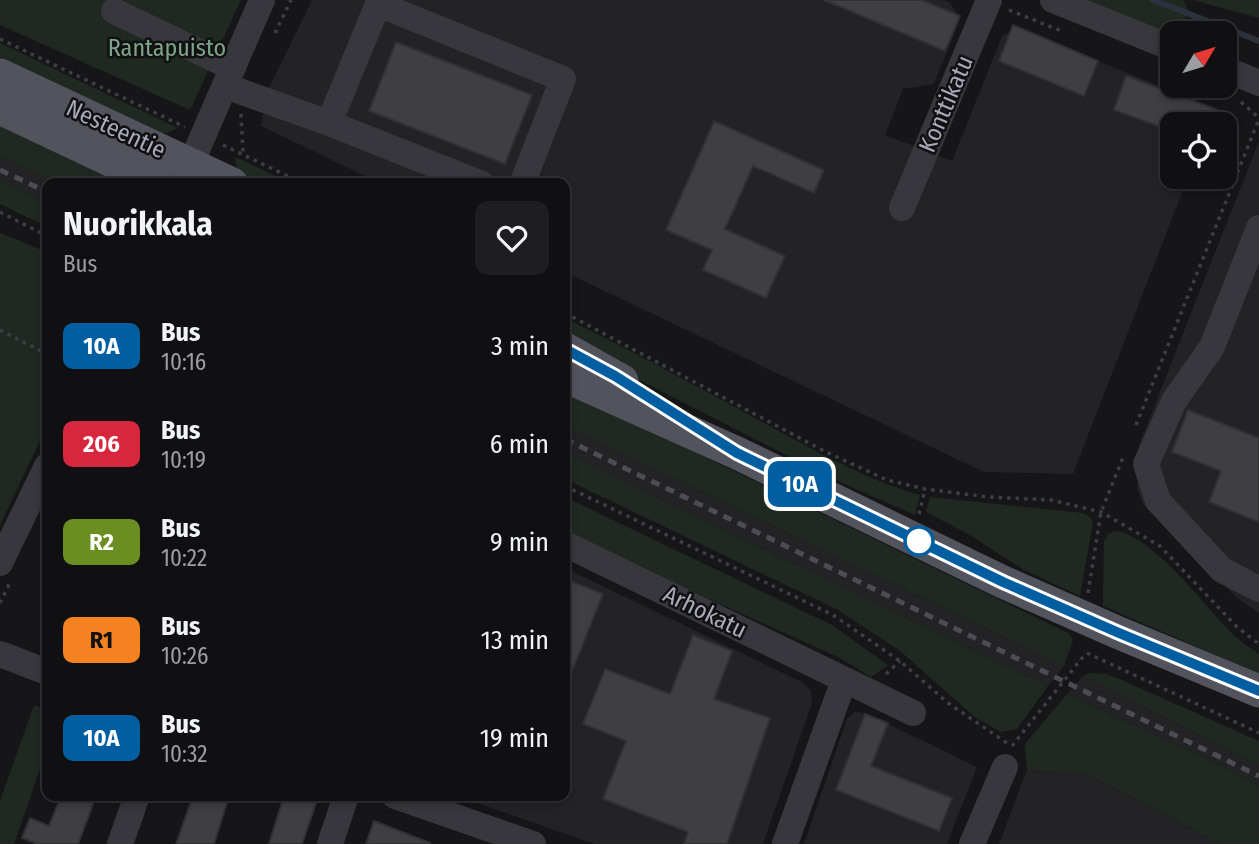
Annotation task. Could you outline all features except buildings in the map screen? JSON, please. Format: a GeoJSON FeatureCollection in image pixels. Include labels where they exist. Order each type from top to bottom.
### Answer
{"type":"FeatureCollection","features":[{"type":"Feature","properties":{"kind":"main road","name":"Nesteentie"},"geometry":{"type":"LineString","coordinates":[[0,75],[192,161],[222,178]]}},
{"type":"Feature","properties":{"kind":"main road","name":"Nesteentie"},"geometry":{"type":"LineString","coordinates":[[0,108],[147,178]]}},
{"type":"Feature","properties":{"kind":"main road"},"geometry":{"type":"LineString","coordinates":[[570,352],[615,376],[737,453]]}},
{"type":"Feature","properties":{"kind":"main road"},"geometry":{"type":"LineString","coordinates":[[570,378],[737,453],[1003,582],[1259,691]]}},
{"type":"Feature","properties":{"kind":"street"},"geometry":{"type":"LineString","coordinates":[[192,161],[262,0]]}},
{"type":"Feature","properties":{"kind":"street","name":"Konttikatu"},"geometry":{"type":"LineString","coordinates":[[902,208],[989,0]]}},
{"type":"Feature","properties":{"kind":"street"},"geometry":{"type":"LineString","coordinates":[[1053,0],[1160,43]]}},
{"type":"Feature","properties":{"kind":"street"},"geometry":{"type":"LineString","coordinates":[[330,123],[378,4],[563,79],[524,178]]}},
{"type":"Feature","properties":{"kind":"street"},"geometry":{"type":"LineString","coordinates":[[114,11],[229,77],[330,123],[467,178]]}},
{"type":"Feature","properties":{"kind":"street"},"geometry":{"type":"LineString","coordinates":[[1237,82],[1259,83]]}},
{"type":"Feature","properties":{"kind":"street"},"geometry":{"type":"LineString","coordinates":[[1259,228],[1249,283],[1212,346],[1174,401],[1146,464],[1158,501],[1223,570],[1259,589]]}},
{"type":"Feature","properties":{"kind":"street"},"geometry":{"type":"LineString","coordinates":[[0,563],[42,476]]}},
{"type":"Feature","properties":{"kind":"street","name":"Arhokatu"},"geometry":{"type":"LineString","coordinates":[[570,546],[914,713]]}},
{"type":"Feature","properties":{"kind":"street"},"geometry":{"type":"LineString","coordinates":[[0,654],[42,670]]}},
{"type":"Feature","properties":{"kind":"street"},"geometry":{"type":"LineString","coordinates":[[785,844],[844,680]]}},
{"type":"Feature","properties":{"kind":"street"},"geometry":{"type":"LineString","coordinates":[[972,844],[1005,767]]}},
{"type":"Feature","properties":{"kind":"street"},"geometry":{"type":"LineString","coordinates":[[120,844],[135,801]]}},
{"type":"Feature","properties":{"kind":"street"},"geometry":{"type":"LineString","coordinates":[[330,844],[344,801]]}},
{"type":"Feature","properties":{"kind":"street"},"geometry":{"type":"LineString","coordinates":[[409,801],[533,844]]}},
{"type":"Feature","properties":{"kind":"path"},"geometry":{"type":"LineString","coordinates":[[0,39],[192,161],[275,178]]}},
{"type":"Feature","properties":{"kind":"path"},"geometry":{"type":"LineString","coordinates":[[1132,436],[1259,118],[1242,102],[1232,98]]}},
{"type":"Feature","properties":{"kind":"path"},"geometry":{"type":"LineString","coordinates":[[0,212],[42,233]]}},
{"type":"Feature","properties":{"kind":"path"},"geometry":{"type":"LineString","coordinates":[[570,316],[826,452],[887,480],[925,489],[988,497],[1051,500],[1101,512],[1160,546],[1236,626],[1259,644]]}},
{"type":"Feature","properties":{"kind":"path"},"geometry":{"type":"LineString","coordinates":[[0,330],[42,352]]}},
{"type":"Feature","properties":{"kind":"path"},"geometry":{"type":"LineString","coordinates":[[1088,596],[1101,512],[1126,448]]}},
{"type":"Feature","properties":{"kind":"path"},"geometry":{"type":"LineString","coordinates":[[570,488],[833,615],[900,661],[948,703],[1011,747],[1087,653],[1259,733]]}},
{"type":"Feature","properties":{"kind":"path"},"geometry":{"type":"LineString","coordinates":[[919,515],[925,489]]}},
{"type":"Feature","properties":{"kind":"shaded area"},"geometry":{"type":"Polygon","coordinates":[[[312,0],[944,0],[950,3],[960,19],[934,84],[903,89],[885,135],[952,161],[1002,36],[1017,29],[1160,86],[1160,98],[1190,98],[1215,108],[1214,112],[1160,112],[1160,189],[1183,189],[1073,474],[984,472],[570,274],[570,178],[369,178],[261,126],[267,92],[312,0]]]}},
{"type":"Feature","properties":{"kind":"shaded area"},"geometry":{"type":"Polygon","coordinates":[[[1259,141],[1259,613],[1236,597],[1143,504],[1137,488],[1139,445],[1259,141]]]}},
{"type":"Feature","properties":{"kind":"shaded area"},"geometry":{"type":"Polygon","coordinates":[[[0,156],[45,178],[42,178],[42,201],[0,180],[0,156]]]}},
{"type":"Feature","properties":{"kind":"shaded area"},"geometry":{"type":"Polygon","coordinates":[[[570,428],[1064,666],[1048,686],[570,455],[570,428]]]}},
{"type":"Feature","properties":{"kind":"shaded area"},"geometry":{"type":"Polygon","coordinates":[[[570,570],[802,682],[811,691],[812,703],[763,844],[594,844],[471,801],[570,801],[570,570]]]}},
{"type":"Feature","properties":{"kind":"shaded area"},"geometry":{"type":"Polygon","coordinates":[[[1083,676],[1259,766],[1259,786],[1231,770],[1067,694],[1083,676]]]}},
{"type":"Feature","properties":{"kind":"shaded area"},"geometry":{"type":"Polygon","coordinates":[[[854,712],[865,713],[977,767],[947,844],[804,844],[847,719],[854,712]]]}},
{"type":"Feature","properties":{"kind":"shaded area"},"geometry":{"type":"Polygon","coordinates":[[[1027,770],[1087,774],[1220,844],[999,844],[1027,770]]]}},
{"type":"Feature","properties":{"kind":"green space","name":"Rantapuisto"},"geometry":{"type":"Polygon","coordinates":[[[0,0],[241,0],[190,110],[0,25],[0,0]]]}},
{"type":"Feature","properties":{"kind":"green space"},"geometry":{"type":"Polygon","coordinates":[[[1084,0],[1183,0],[1189,12],[1184,21],[1160,21],[1160,31],[1084,0]]]}},
{"type":"Feature","properties":{"kind":"green space"},"geometry":{"type":"Polygon","coordinates":[[[1193,0],[1259,0],[1259,18],[1193,0]]]}},
{"type":"Feature","properties":{"kind":"green space"},"geometry":{"type":"Polygon","coordinates":[[[0,43],[178,128],[151,135],[0,63],[0,43]]]}},
{"type":"Feature","properties":{"kind":"green space"},"geometry":{"type":"Polygon","coordinates":[[[0,119],[117,178],[45,178],[0,156],[0,119]]]}},
{"type":"Feature","properties":{"kind":"green space"},"geometry":{"type":"Polygon","coordinates":[[[235,157],[280,178],[245,178],[237,167],[235,157]]]}},
{"type":"Feature","properties":{"kind":"green space"},"geometry":{"type":"Polygon","coordinates":[[[0,180],[42,201],[42,225],[0,204],[0,180]]]}},
{"type":"Feature","properties":{"kind":"green space"},"geometry":{"type":"Polygon","coordinates":[[[0,233],[42,250],[42,437],[0,525],[0,233]]]}},
{"type":"Feature","properties":{"kind":"green space"},"geometry":{"type":"Polygon","coordinates":[[[570,321],[831,459],[897,488],[920,495],[915,515],[833,479],[570,345],[570,321]]]}},
{"type":"Feature","properties":{"kind":"green space"},"geometry":{"type":"Polygon","coordinates":[[[570,391],[1068,633],[1073,640],[1064,666],[570,428],[570,391]]]}},
{"type":"Feature","properties":{"kind":"green space"},"geometry":{"type":"Polygon","coordinates":[[[570,455],[1048,686],[1017,729],[1001,732],[976,718],[900,651],[838,610],[570,481],[570,455]]]}},
{"type":"Feature","properties":{"kind":"green space"},"geometry":{"type":"Polygon","coordinates":[[[930,497],[1083,513],[1090,517],[1093,523],[1080,596],[1022,569],[970,535],[926,512],[930,497]]]}},
{"type":"Feature","properties":{"kind":"green space"},"geometry":{"type":"Polygon","coordinates":[[[570,499],[832,625],[888,665],[871,677],[840,658],[570,536],[570,499]]]}},
{"type":"Feature","properties":{"kind":"green space"},"geometry":{"type":"Polygon","coordinates":[[[1117,531],[1149,547],[1181,577],[1237,638],[1259,654],[1259,674],[1103,606],[1104,541],[1109,533],[1117,531]]]}},
{"type":"Feature","properties":{"kind":"green space"},"geometry":{"type":"Polygon","coordinates":[[[1090,673],[1107,674],[1259,741],[1259,766],[1083,676],[1090,673]]]}},
{"type":"Feature","properties":{"kind":"green space"},"geometry":{"type":"Polygon","coordinates":[[[1067,694],[1231,770],[1259,786],[1259,844],[1220,844],[1087,774],[1027,770],[1025,744],[1067,694]]]}},
{"type":"Feature","properties":{"kind":"green space"},"geometry":{"type":"Polygon","coordinates":[[[34,705],[42,708],[42,763],[14,844],[0,844],[0,801],[34,705]]]}},
{"type":"Feature","properties":{"kind":"waterway"},"geometry":{"type":"LineString","coordinates":[[1153,0],[1259,41]]}},
{"type":"Feature","properties":{"kind":"railway"},"geometry":{"type":"LineString","coordinates":[[0,170],[42,190]]}},
{"type":"Feature","properties":{"kind":"railway"},"geometry":{"type":"LineString","coordinates":[[570,441],[1259,776]]}},
{"type":"Feature","properties":{"kind":"bus line","name":"10A"},"geometry":{"type":"LineString","coordinates":[[570,352],[615,376],[737,453],[1003,582],[1259,691]]}}]}
